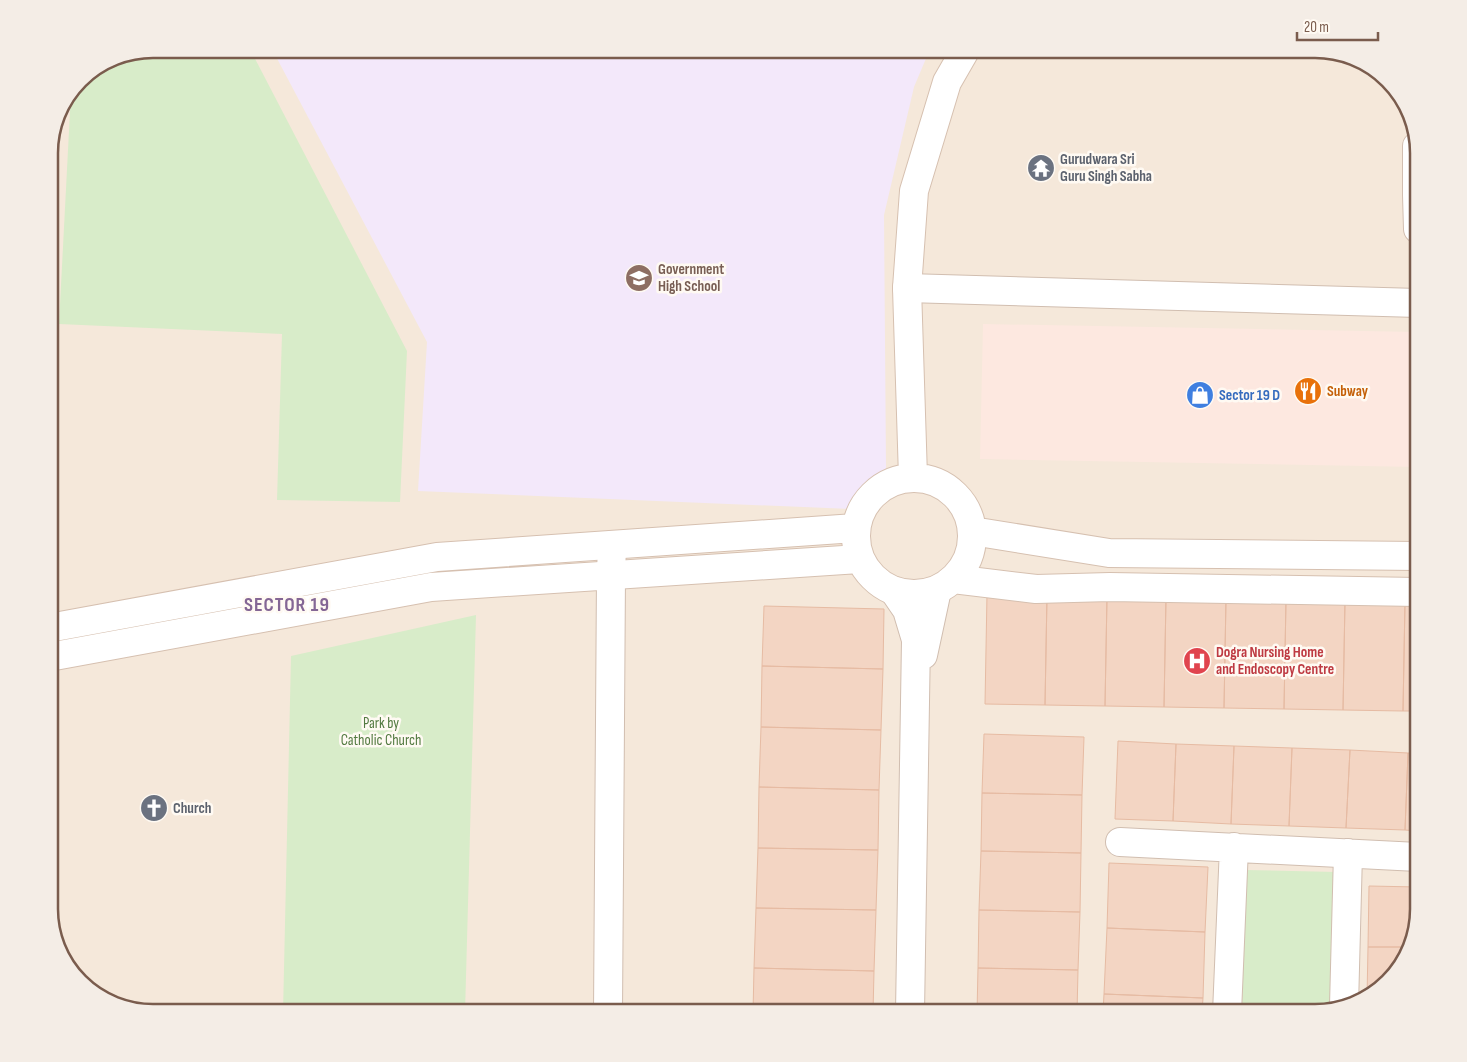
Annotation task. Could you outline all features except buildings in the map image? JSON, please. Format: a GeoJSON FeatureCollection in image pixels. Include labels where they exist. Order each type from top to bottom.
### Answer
{"type":"FeatureCollection","features":[{"type":"Feature","properties":{"kind":"street"},"geometry":{"type":"LineString","coordinates":[[913,477],[907,288],[914,190],[947,82],[961,58]]}},
{"type":"Feature","properties":{"kind":"street"},"geometry":{"type":"LineString","coordinates":[[907,288],[1410,303]]}},
{"type":"Feature","properties":{"kind":"street"},"geometry":{"type":"LineString","coordinates":[[916,689],[945,585],[965,564],[971,548],[972,531],[968,515],[956,495],[936,481],[913,477],[892,481],[875,492],[862,508],[855,528],[855,544],[859,559],[873,579],[894,591],[917,595],[945,585],[1036,589],[1110,588],[1410,592]]}},
{"type":"Feature","properties":{"kind":"street"},"geometry":{"type":"LineString","coordinates":[[58,626],[437,557],[855,528]]}},
{"type":"Feature","properties":{"kind":"street"},"geometry":{"type":"LineString","coordinates":[[972,531],[1109,553],[1410,556]]}},
{"type":"Feature","properties":{"kind":"street"},"geometry":{"type":"LineString","coordinates":[[608,1004],[610,575],[612,545]]}},
{"type":"Feature","properties":{"kind":"street"},"geometry":{"type":"LineString","coordinates":[[1109,553],[1110,588]]}},
{"type":"Feature","properties":{"kind":"street"},"geometry":{"type":"LineString","coordinates":[[58,655],[431,587],[859,559]]}},
{"type":"Feature","properties":{"kind":"street"},"geometry":{"type":"LineString","coordinates":[[894,591],[907,610],[916,640],[910,1004]]}},
{"type":"Feature","properties":{"kind":"street"},"geometry":{"type":"LineString","coordinates":[[1120,842],[1410,857]]}},
{"type":"Feature","properties":{"kind":"street"},"geometry":{"type":"LineString","coordinates":[[1227,1004],[1234,848]]}},
{"type":"Feature","properties":{"kind":"street"},"geometry":{"type":"LineString","coordinates":[[1344,999],[1348,853]]}},
{"type":"Feature","properties":{"kind":"shaded area","name":"Government High School"},"geometry":{"type":"Polygon","coordinates":[[[277,58],[926,58],[914,87],[884,215],[886,468],[851,509],[418,491],[427,342],[277,58]]]}},
{"type":"Feature","properties":{"kind":"shaded area"},"geometry":{"type":"Polygon","coordinates":[[[1321,58],[1333,59],[1351,65],[1372,77],[1382,85],[1400,110],[1408,134],[1410,152],[1410,910],[1408,928],[1400,952],[1394,962],[1382,977],[1367,989],[1357,995],[1327,1004],[146,1004],[134,1003],[110,995],[95,985],[81,972],[70,957],[59,928],[58,916],[58,146],[59,134],[67,110],[85,85],[105,70],[116,65],[134,59],[1321,58]]]}},
{"type":"Feature","properties":{"kind":"shaded area","name":"Sector 19 D"},"geometry":{"type":"Polygon","coordinates":[[[983,324],[1410,332],[1410,467],[980,459],[983,324]]]}},
{"type":"Feature","properties":{"kind":"green space"},"geometry":{"type":"Polygon","coordinates":[[[255,58],[407,351],[400,502],[277,500],[282,334],[59,324],[70,104],[77,95],[85,85],[105,70],[134,59],[255,58]]]}},
{"type":"Feature","properties":{"kind":"green space","name":"Park by Catholic Church"},"geometry":{"type":"Polygon","coordinates":[[[476,615],[465,1004],[283,1004],[291,656],[476,615]]]}},
{"type":"Feature","properties":{"kind":"green space"},"geometry":{"type":"Polygon","coordinates":[[[1245,870],[1337,872],[1333,1002],[1242,1004],[1245,870]]]}},
{"type":"Feature","properties":{"kind":"place","name":"Gurudwara Sri Guru Singh Sabha"},"geometry":{"type":"Point","coordinates":[1041,168]}},
{"type":"Feature","properties":{"kind":"place","name":"Government High School"},"geometry":{"type":"Point","coordinates":[639,278]}},
{"type":"Feature","properties":{"kind":"place","name":"Subway"},"geometry":{"type":"Point","coordinates":[1308,391]}},
{"type":"Feature","properties":{"kind":"place","name":"Sector 19 D"},"geometry":{"type":"Point","coordinates":[1200,395]}},
{"type":"Feature","properties":{"kind":"place","name":"Dogra Nursing Home and Endoscopy Centre"},"geometry":{"type":"Point","coordinates":[1197,661]}},
{"type":"Feature","properties":{"kind":"place","name":"Church"},"geometry":{"type":"Point","coordinates":[154,808]}},
{"type":"Feature","properties":{"kind":"district","name":"SECTOR 19"},"geometry":{"type":"Point","coordinates":[287,604]}}]}
